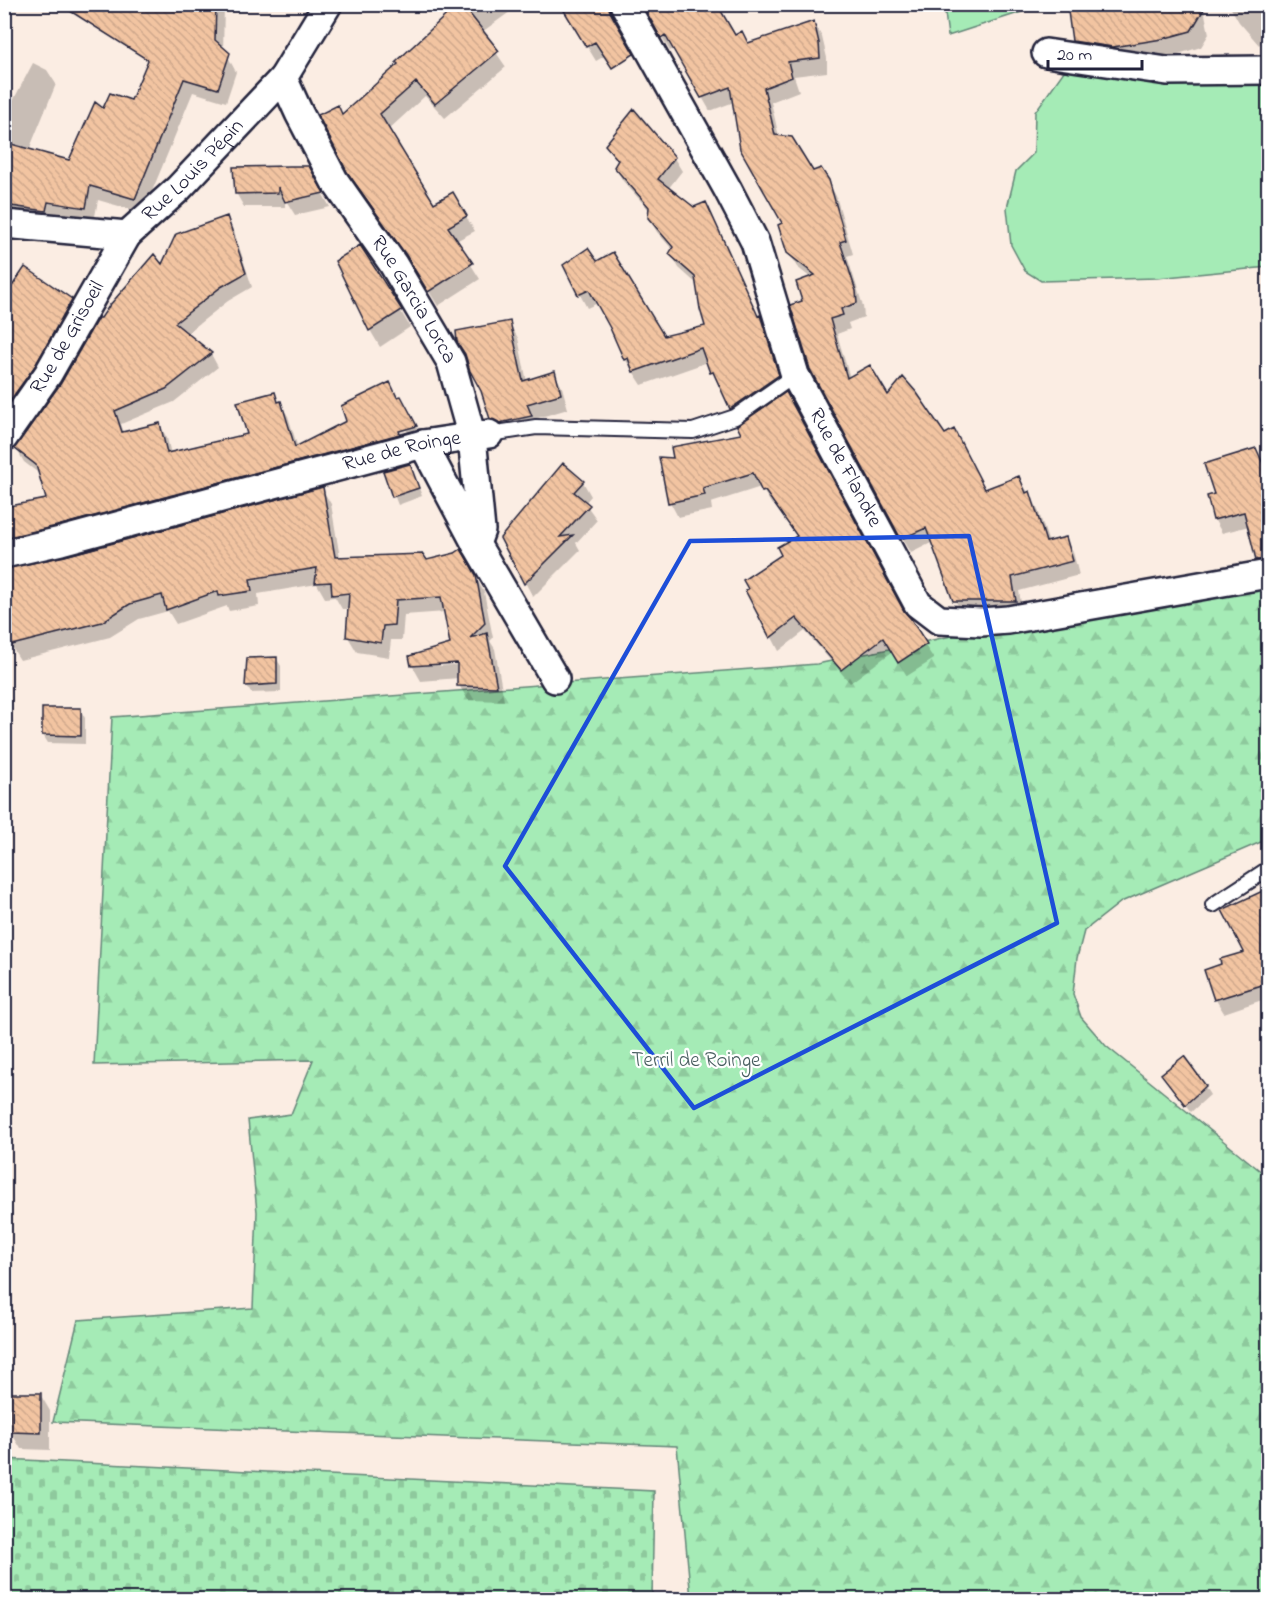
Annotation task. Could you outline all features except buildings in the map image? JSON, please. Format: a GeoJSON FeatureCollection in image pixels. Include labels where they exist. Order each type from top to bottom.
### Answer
{"type":"FeatureCollection","features":[{"type":"Feature","properties":{"kind":"street","name":"Rue Louis Pépin"},"geometry":{"type":"LineString","coordinates":[[4,224],[127,235],[178,189],[283,78],[328,4]]}},
{"type":"Feature","properties":{"kind":"street","name":"Rue de Flandre"},"geometry":{"type":"LineString","coordinates":[[624,4],[755,242],[795,375],[918,604],[939,620],[981,622],[1008,620],[1269,574]]}},
{"type":"Feature","properties":{"kind":"street"},"geometry":{"type":"LineString","coordinates":[[1046,53],[1167,71],[1269,70]]}},
{"type":"Feature","properties":{"kind":"street","name":"Rue Garcia Lorca"},"geometry":{"type":"LineString","coordinates":[[283,78],[334,180],[393,264],[451,362],[481,435],[481,530],[476,544]]}},
{"type":"Feature","properties":{"kind":"street","name":"Rue de Grisoeil"},"geometry":{"type":"LineString","coordinates":[[4,437],[48,374],[127,235]]}},
{"type":"Feature","properties":{"kind":"street","name":"Rue de Roinge"},"geometry":{"type":"LineString","coordinates":[[4,554],[61,541],[423,444],[481,435]]}},
{"type":"Feature","properties":{"kind":"street"},"geometry":{"type":"LineString","coordinates":[[423,444],[476,544],[555,679]]}},
{"type":"Feature","properties":{"kind":"lane","name":"Rue de Roinge"},"geometry":{"type":"LineString","coordinates":[[481,435],[536,427],[693,431],[735,417],[795,375]]}},
{"type":"Feature","properties":{"kind":"lane"},"geometry":{"type":"LineString","coordinates":[[1213,905],[1269,869]]}},
{"type":"Feature","properties":{"kind":"highlighted area"},"geometry":{"type":"Polygon","coordinates":[[[969,536],[1057,923],[694,1108],[505,866],[690,541],[969,536]]]}},
{"type":"Feature","properties":{"kind":"green space"},"geometry":{"type":"Polygon","coordinates":[[[944,5],[1040,6],[948,36],[944,5]]]}},
{"type":"Feature","properties":{"kind":"green space"},"geometry":{"type":"Polygon","coordinates":[[[1074,57],[1138,75],[1153,84],[1268,82],[1268,267],[1157,278],[1041,281],[1025,271],[1011,245],[1007,208],[1016,171],[1034,153],[1035,112],[1074,57]]]}},
{"type":"Feature","properties":{"kind":"green space","name":"Terril de Roinge"},"geometry":{"type":"Polygon","coordinates":[[[1268,574],[1268,839],[1121,902],[1084,931],[1077,958],[1073,994],[1081,1017],[1106,1046],[1268,1177],[1268,1599],[691,1599],[677,1446],[53,1422],[78,1320],[253,1308],[257,1212],[248,1120],[291,1114],[313,1060],[94,1065],[112,717],[817,664],[1110,603],[1268,574]]]}},
{"type":"Feature","properties":{"kind":"green space"},"geometry":{"type":"Polygon","coordinates":[[[4,1459],[654,1491],[652,1599],[5,1599],[4,1459]]]}}]}
